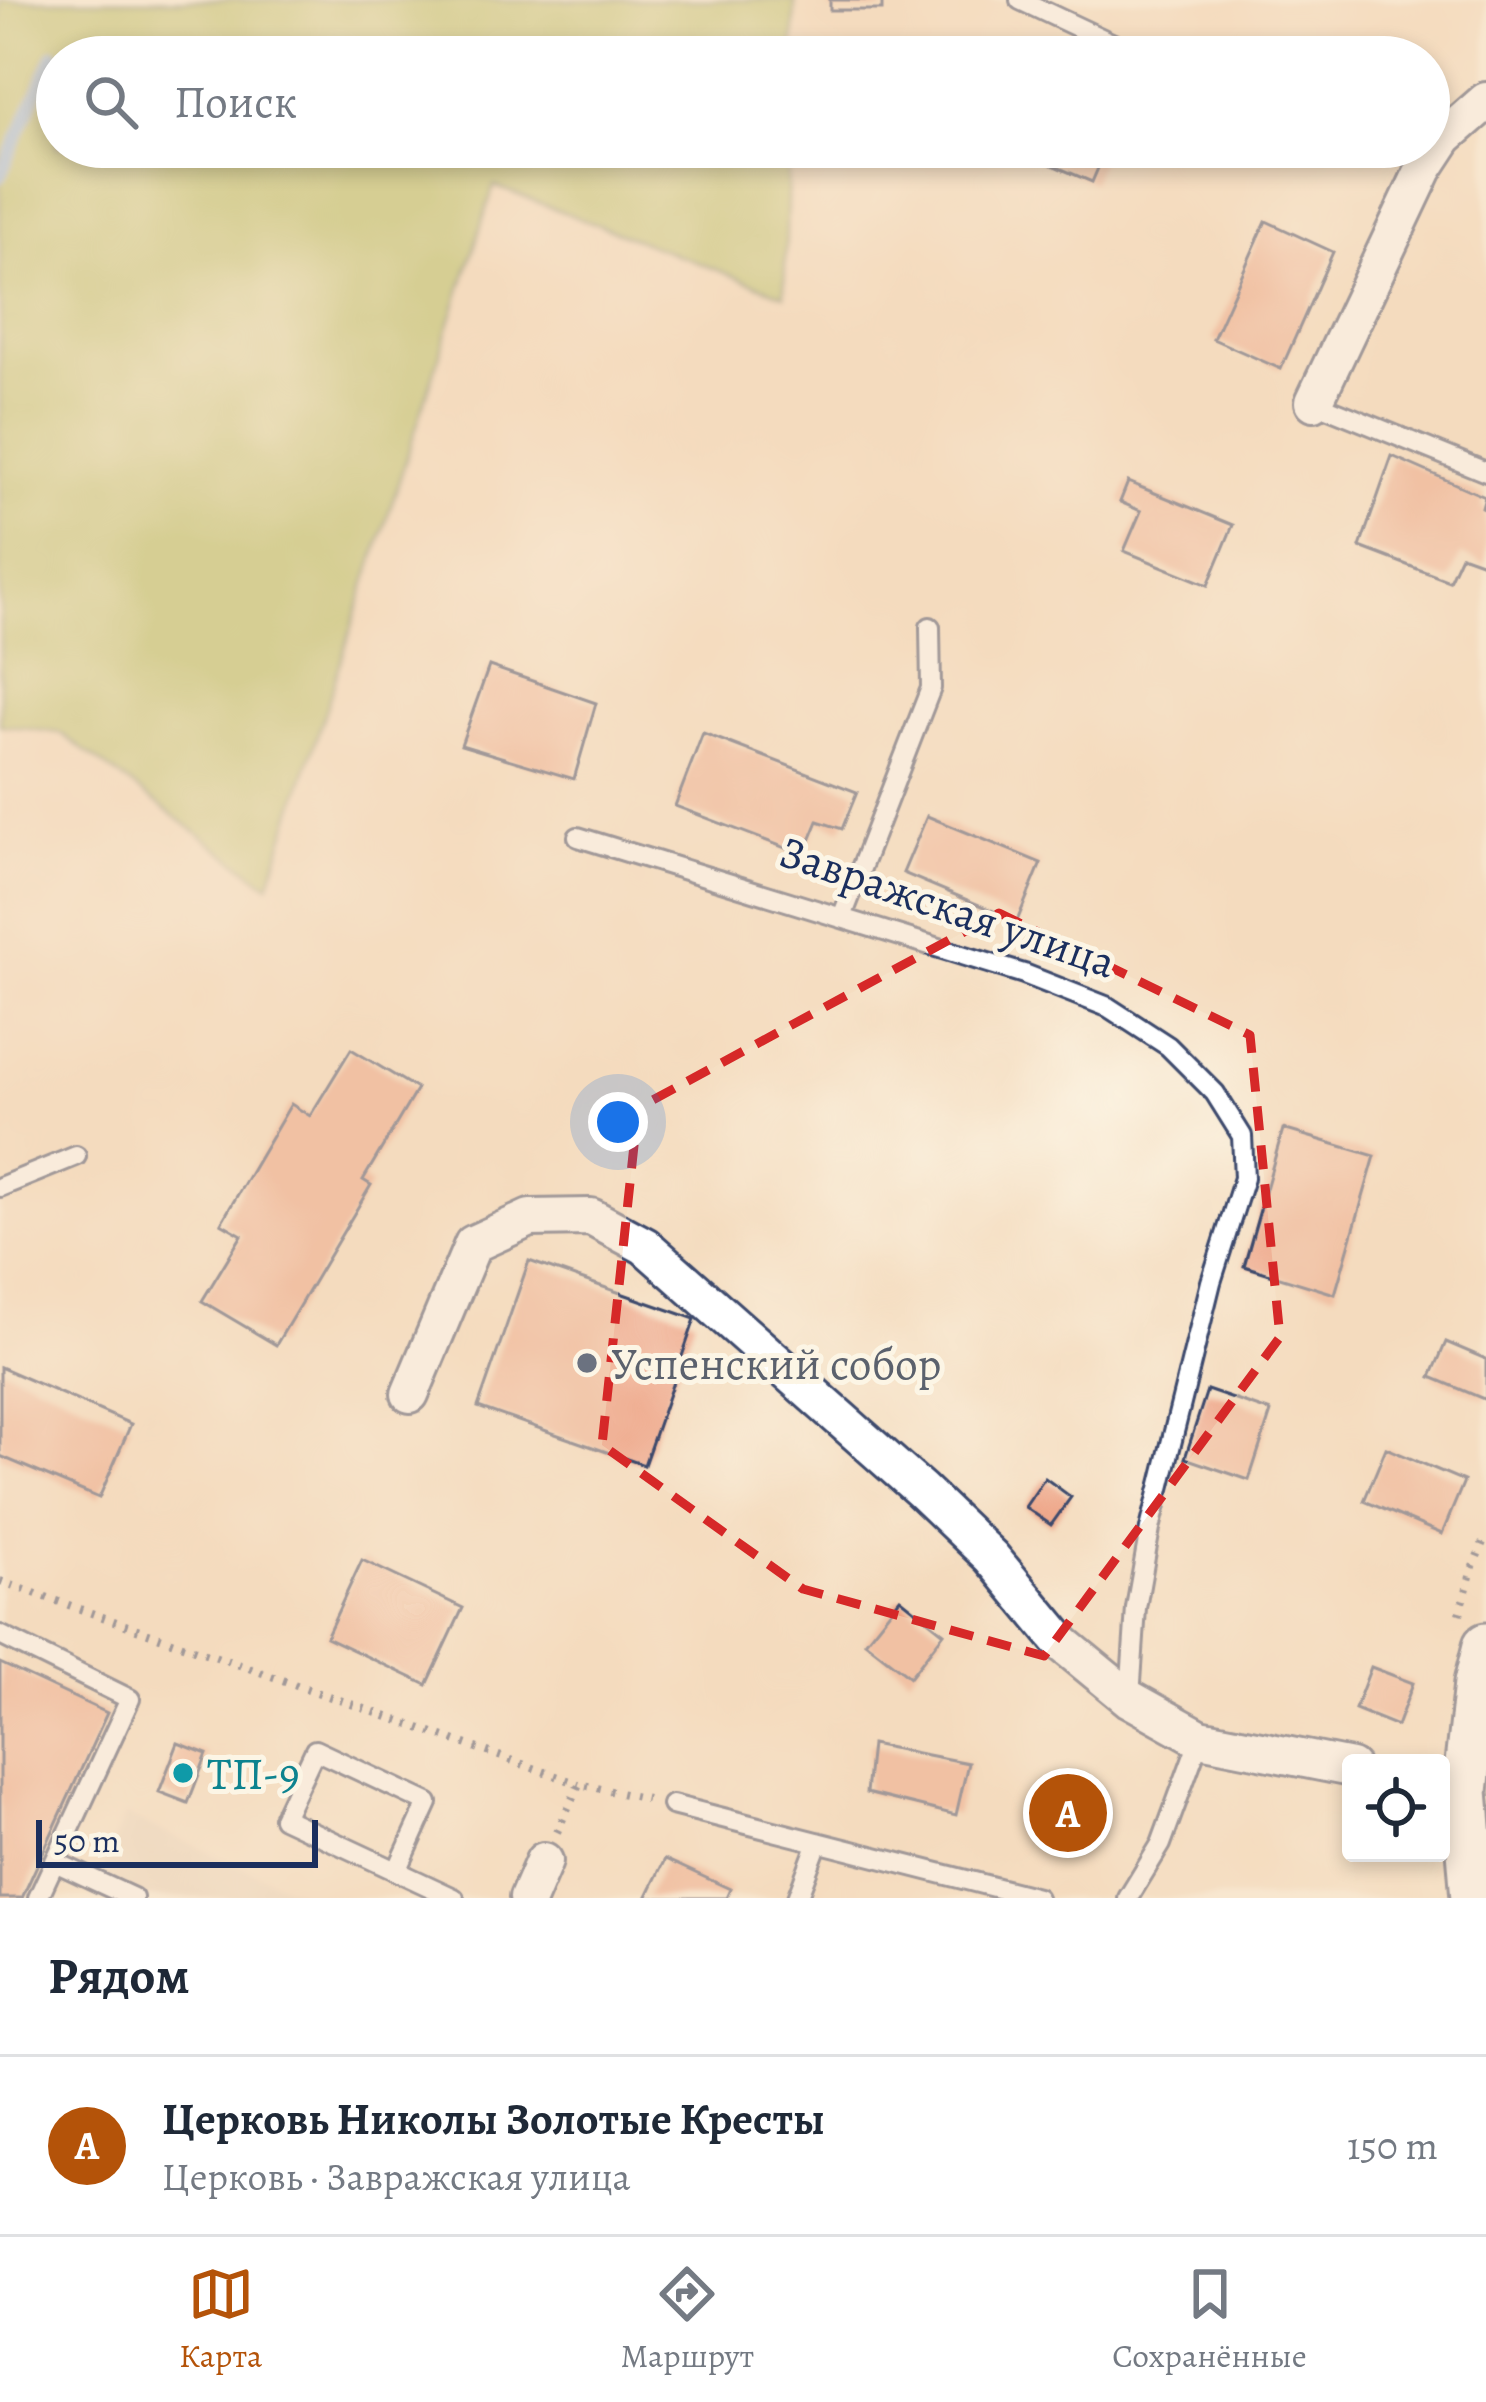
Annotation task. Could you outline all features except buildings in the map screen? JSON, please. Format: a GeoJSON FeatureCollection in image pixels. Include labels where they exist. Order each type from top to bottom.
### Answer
{"type":"FeatureCollection","features":[{"type":"Feature","properties":{"kind":"street"},"geometry":{"type":"LineString","coordinates":[[1450,133],[1486,101]]}},
{"type":"Feature","properties":{"kind":"street"},"geometry":{"type":"LineString","coordinates":[[1314,402],[1425,168]]}},
{"type":"Feature","properties":{"kind":"street"},"geometry":{"type":"LineString","coordinates":[[410,1394],[473,1244],[530,1218],[591,1217],[645,1246],[922,1490],[991,1557],[1063,1644],[1130,1699],[1200,1738],[1342,1766]]}},
{"type":"Feature","properties":{"kind":"street"},"geometry":{"type":"LineString","coordinates":[[1474,1898],[1464,1788],[1486,1646]]}},
{"type":"Feature","properties":{"kind":"street"},"geometry":{"type":"LineString","coordinates":[[528,1898],[544,1861]]}},
{"type":"Feature","properties":{"kind":"lane"},"geometry":{"type":"LineString","coordinates":[[1020,0],[1097,36]]}},
{"type":"Feature","properties":{"kind":"lane"},"geometry":{"type":"LineString","coordinates":[[1314,402],[1486,472]]}},
{"type":"Feature","properties":{"kind":"lane"},"geometry":{"type":"LineString","coordinates":[[842,917],[931,688],[929,627]]}},
{"type":"Feature","properties":{"kind":"lane","name":"Завражская улица"},"geometry":{"type":"LineString","coordinates":[[578,837],[1024,974],[1108,1007],[1168,1046],[1215,1093],[1242,1136],[1244,1178],[1210,1282],[1150,1528],[1136,1608],[1130,1699]]}},
{"type":"Feature","properties":{"kind":"lane"},"geometry":{"type":"LineString","coordinates":[[0,1187],[76,1156]]}},
{"type":"Feature","properties":{"kind":"lane"},"geometry":{"type":"LineString","coordinates":[[0,1635],[130,1699],[38,1898]]}},
{"type":"Feature","properties":{"kind":"lane"},"geometry":{"type":"LineString","coordinates":[[1128,1898],[1161,1844],[1200,1738]]}},
{"type":"Feature","properties":{"kind":"lane"},"geometry":{"type":"LineString","coordinates":[[397,1871],[428,1803],[315,1750],[283,1819],[454,1898]]}},
{"type":"Feature","properties":{"kind":"lane"},"geometry":{"type":"LineString","coordinates":[[672,1805],[1037,1898]]}},
{"type":"Feature","properties":{"kind":"lane"},"geometry":{"type":"LineString","coordinates":[[797,1898],[818,1842]]}},
{"type":"Feature","properties":{"kind":"lane"},"geometry":{"type":"LineString","coordinates":[[55,1862],[133,1898]]}},
{"type":"Feature","properties":{"kind":"path"},"geometry":{"type":"LineString","coordinates":[[0,1581],[579,1784],[672,1805]]}},
{"type":"Feature","properties":{"kind":"path"},"geometry":{"type":"LineString","coordinates":[[544,1861],[579,1784]]}},
{"type":"Feature","properties":{"kind":"highlighted area"},"geometry":{"type":"Polygon","coordinates":[[[999,913],[1250,1035],[1280,1337],[1044,1656],[803,1589],[602,1445],[638,1108],[999,913]]]}},
{"type":"Feature","properties":{"kind":"shaded area"},"geometry":{"type":"Polygon","coordinates":[[[125,1815],[313,1898],[89,1898],[125,1815]]]}},
{"type":"Feature","properties":{"kind":"green space"},"geometry":{"type":"Polygon","coordinates":[[[0,0],[795,0],[794,36],[36,36],[36,168],[788,168],[784,295],[494,186],[269,885],[60,733],[0,725],[0,0]]]}},
{"type":"Feature","properties":{"kind":"waterway"},"geometry":{"type":"LineString","coordinates":[[0,177],[36,95]]}},
{"type":"Feature","properties":{"kind":"place","name":"Успенский собор"},"geometry":{"type":"Point","coordinates":[587,1363]}},
{"type":"Feature","properties":{"kind":"place","name":"ТП-9"},"geometry":{"type":"Point","coordinates":[183,1773]}},
{"type":"Feature","properties":{"kind":"place","name":"Церковь Николы Золотые Кресты"},"geometry":{"type":"Point","coordinates":[1068,1813]}}]}
